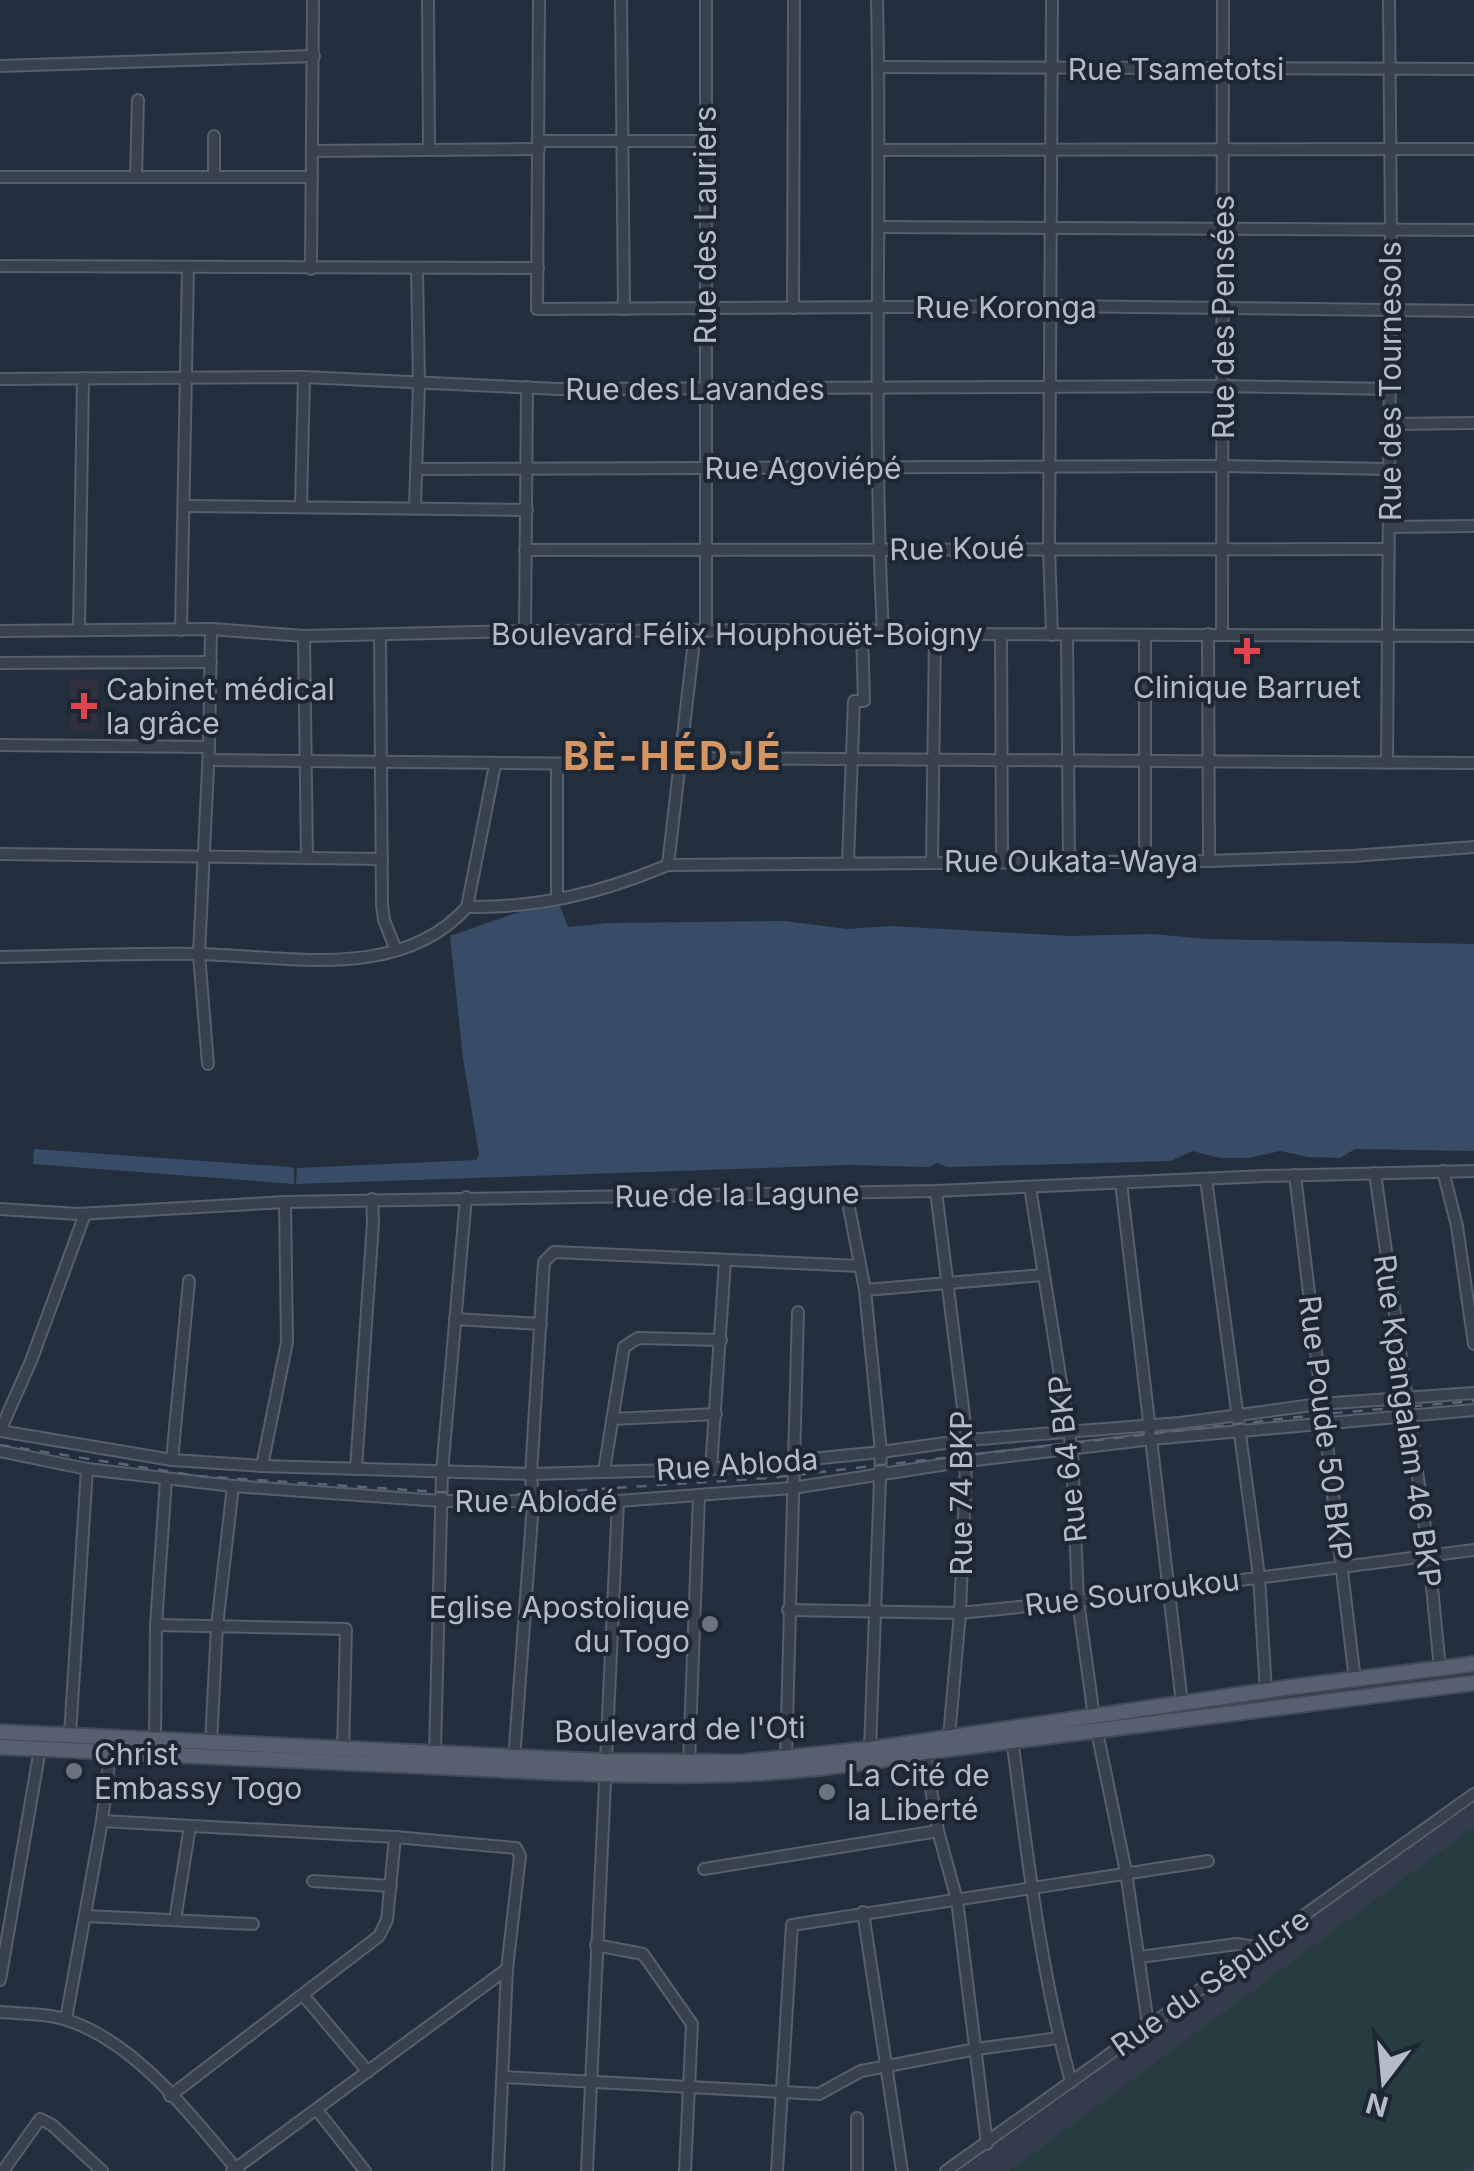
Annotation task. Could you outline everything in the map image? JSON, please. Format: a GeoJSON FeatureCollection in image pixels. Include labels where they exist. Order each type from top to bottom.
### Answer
{"type":"FeatureCollection","features":[{"type":"Feature","properties":{"kind":"main road","name":"Boulevard de l'Oti"},"geometry":{"type":"LineString","coordinates":[[1095,1724],[1182,1703],[1474,1664]]}},
{"type":"Feature","properties":{"kind":"main road","name":"Boulevard de l'Oti"},"geometry":{"type":"LineString","coordinates":[[603,1768],[689,1762],[742,1769],[786,1759],[870,1749],[1474,1683]]}},
{"type":"Feature","properties":{"kind":"main road","name":"Boulevard de l'Oti"},"geometry":{"type":"LineString","coordinates":[[0,1732],[70,1735],[111,1744],[343,1757],[603,1768],[742,1769],[871,1763],[949,1736],[1012,1735]]}},
{"type":"Feature","properties":{"kind":"main road","name":"Boulevard de l'Oti"},"geometry":{"type":"LineString","coordinates":[[0,1746],[40,1749],[155,1740],[343,1757],[435,1752],[513,1764]]}},
{"type":"Feature","properties":{"kind":"street"},"geometry":{"type":"LineString","coordinates":[[311,269],[313,0]]}},
{"type":"Feature","properties":{"kind":"street"},"geometry":{"type":"LineString","coordinates":[[428,0],[429,148]]}},
{"type":"Feature","properties":{"kind":"street"},"geometry":{"type":"LineString","coordinates":[[0,266],[538,268],[539,0]]}},
{"type":"Feature","properties":{"kind":"street"},"geometry":{"type":"LineString","coordinates":[[621,0],[624,309]]}},
{"type":"Feature","properties":{"kind":"street","name":"Rue des Lauriers"},"geometry":{"type":"LineString","coordinates":[[668,864],[678,758],[701,631],[706,0]]}},
{"type":"Feature","properties":{"kind":"street"},"geometry":{"type":"LineString","coordinates":[[794,0],[794,308]]}},
{"type":"Feature","properties":{"kind":"street"},"geometry":{"type":"LineString","coordinates":[[877,0],[880,150],[876,390],[883,632]]}},
{"type":"Feature","properties":{"kind":"street"},"geometry":{"type":"LineString","coordinates":[[1052,0],[1052,634]]}},
{"type":"Feature","properties":{"kind":"street","name":"Rue des Pensées"},"geometry":{"type":"LineString","coordinates":[[1222,634],[1223,0]]}},
{"type":"Feature","properties":{"kind":"street","name":"Rue des Tournesols"},"geometry":{"type":"LineString","coordinates":[[1387,763],[1389,0]]}},
{"type":"Feature","properties":{"kind":"street"},"geometry":{"type":"LineString","coordinates":[[0,66],[314,56]]}},
{"type":"Feature","properties":{"kind":"street","name":"Rue Tsametotsi"},"geometry":{"type":"LineString","coordinates":[[879,68],[1474,70]]}},
{"type":"Feature","properties":{"kind":"street"},"geometry":{"type":"LineString","coordinates":[[136,177],[138,100]]}},
{"type":"Feature","properties":{"kind":"street"},"geometry":{"type":"LineString","coordinates":[[214,136],[214,177]]}},
{"type":"Feature","properties":{"kind":"street"},"geometry":{"type":"LineString","coordinates":[[312,151],[706,141]]}},
{"type":"Feature","properties":{"kind":"street"},"geometry":{"type":"LineString","coordinates":[[880,150],[1474,149]]}},
{"type":"Feature","properties":{"kind":"street"},"geometry":{"type":"LineString","coordinates":[[0,177],[312,177]]}},
{"type":"Feature","properties":{"kind":"street"},"geometry":{"type":"LineString","coordinates":[[879,227],[1474,230]]}},
{"type":"Feature","properties":{"kind":"street"},"geometry":{"type":"LineString","coordinates":[[181,630],[188,267]]}},
{"type":"Feature","properties":{"kind":"street","name":"Rue Koronga"},"geometry":{"type":"LineString","coordinates":[[538,268],[538,309],[1050,306],[1474,311]]}},
{"type":"Feature","properties":{"kind":"street"},"geometry":{"type":"LineString","coordinates":[[415,506],[417,270]]}},
{"type":"Feature","properties":{"kind":"street"},"geometry":{"type":"LineString","coordinates":[[300,506],[304,377]]}},
{"type":"Feature","properties":{"kind":"street","name":"Rue des Lavandes"},"geometry":{"type":"LineString","coordinates":[[0,379],[304,377],[418,384],[704,389],[1390,389]]}},
{"type":"Feature","properties":{"kind":"street"},"geometry":{"type":"LineString","coordinates":[[80,630],[84,378]]}},
{"type":"Feature","properties":{"kind":"street"},"geometry":{"type":"LineString","coordinates":[[526,631],[527,387]]}},
{"type":"Feature","properties":{"kind":"street"},"geometry":{"type":"LineString","coordinates":[[1390,424],[1474,423]]}},
{"type":"Feature","properties":{"kind":"street","name":"Rue Agoviépé"},"geometry":{"type":"LineString","coordinates":[[416,469],[1390,469]]}},
{"type":"Feature","properties":{"kind":"street"},"geometry":{"type":"LineString","coordinates":[[184,506],[526,510]]}},
{"type":"Feature","properties":{"kind":"street"},"geometry":{"type":"LineString","coordinates":[[1390,527],[1474,526]]}},
{"type":"Feature","properties":{"kind":"street","name":"Rue Koué"},"geometry":{"type":"LineString","coordinates":[[526,550],[1389,549]]}},
{"type":"Feature","properties":{"kind":"street"},"geometry":{"type":"LineString","coordinates":[[208,1064],[199,954],[210,747],[211,629]]}},
{"type":"Feature","properties":{"kind":"street","name":"Boulevard Félix Houphouët-Boigny"},"geometry":{"type":"LineString","coordinates":[[0,631],[211,629],[304,636],[862,630],[935,634],[1474,636]]}},
{"type":"Feature","properties":{"kind":"street"},"geometry":{"type":"LineString","coordinates":[[848,862],[854,701],[864,701],[862,630]]}},
{"type":"Feature","properties":{"kind":"street"},"geometry":{"type":"LineString","coordinates":[[932,861],[935,634]]}},
{"type":"Feature","properties":{"kind":"street"},"geometry":{"type":"LineString","coordinates":[[1002,634],[1002,862]]}},
{"type":"Feature","properties":{"kind":"street"},"geometry":{"type":"LineString","coordinates":[[1208,634],[1208,860]]}},
{"type":"Feature","properties":{"kind":"street"},"geometry":{"type":"LineString","coordinates":[[1067,635],[1070,862]]}},
{"type":"Feature","properties":{"kind":"street"},"geometry":{"type":"LineString","coordinates":[[1145,635],[1145,862]]}},
{"type":"Feature","properties":{"kind":"street"},"geometry":{"type":"LineString","coordinates":[[304,636],[307,858]]}},
{"type":"Feature","properties":{"kind":"street"},"geometry":{"type":"LineString","coordinates":[[380,636],[382,914],[396,950]]}},
{"type":"Feature","properties":{"kind":"street"},"geometry":{"type":"LineString","coordinates":[[0,662],[211,662]]}},
{"type":"Feature","properties":{"kind":"street"},"geometry":{"type":"LineString","coordinates":[[0,745],[210,747]]}},
{"type":"Feature","properties":{"kind":"street"},"geometry":{"type":"LineString","coordinates":[[678,758],[1474,763]]}},
{"type":"Feature","properties":{"kind":"street"},"geometry":{"type":"LineString","coordinates":[[209,760],[602,764]]}},
{"type":"Feature","properties":{"kind":"street"},"geometry":{"type":"LineString","coordinates":[[0,957],[199,954],[352,960],[396,950],[453,922],[467,907],[495,765]]}},
{"type":"Feature","properties":{"kind":"street"},"geometry":{"type":"LineString","coordinates":[[557,766],[557,900]]}},
{"type":"Feature","properties":{"kind":"street","name":"Rue Oukata-Waya"},"geometry":{"type":"LineString","coordinates":[[668,864],[1145,862],[1368,855],[1474,846]]}},
{"type":"Feature","properties":{"kind":"street"},"geometry":{"type":"LineString","coordinates":[[0,854],[382,859]]}},
{"type":"Feature","properties":{"kind":"street"},"geometry":{"type":"LineString","coordinates":[[467,907],[514,907],[557,900],[668,864]]}},
{"type":"Feature","properties":{"kind":"street"},"geometry":{"type":"LineString","coordinates":[[1444,1170],[1474,1344]]}},
{"type":"Feature","properties":{"kind":"street","name":"Rue de la Lagune"},"geometry":{"type":"LineString","coordinates":[[0,1208],[86,1214],[372,1199],[936,1190],[1474,1171]]}},
{"type":"Feature","properties":{"kind":"street","name":"Rue Kpangalam 46 BKP"},"geometry":{"type":"LineString","coordinates":[[1375,1172],[1440,1669]]}},
{"type":"Feature","properties":{"kind":"street","name":"Rue Poude 50 BKP"},"geometry":{"type":"LineString","coordinates":[[1295,1175],[1355,1680]]}},
{"type":"Feature","properties":{"kind":"street"},"geometry":{"type":"LineString","coordinates":[[1206,1179],[1260,1576],[1266,1692]]}},
{"type":"Feature","properties":{"kind":"street"},"geometry":{"type":"LineString","coordinates":[[1121,1184],[1182,1703]]}},
{"type":"Feature","properties":{"kind":"street","name":"Rue 64 BKP"},"geometry":{"type":"LineString","coordinates":[[1030,1187],[1072,1451],[1078,1602],[1095,1724],[1126,1872],[1148,2024]]}},
{"type":"Feature","properties":{"kind":"street","name":"Rue 74 BKP"},"geometry":{"type":"LineString","coordinates":[[936,1190],[967,1440],[960,1613],[949,1736]]}},
{"type":"Feature","properties":{"kind":"street"},"geometry":{"type":"LineString","coordinates":[[846,1192],[865,1290],[881,1452],[870,1749]]}},
{"type":"Feature","properties":{"kind":"street"},"geometry":{"type":"LineString","coordinates":[[435,1752],[442,1472],[466,1197]]}},
{"type":"Feature","properties":{"kind":"street"},"geometry":{"type":"LineString","coordinates":[[356,1469],[372,1199]]}},
{"type":"Feature","properties":{"kind":"street"},"geometry":{"type":"LineString","coordinates":[[262,1466],[288,1333],[285,1202]]}},
{"type":"Feature","properties":{"kind":"street"},"geometry":{"type":"LineString","coordinates":[[0,1431],[31,1361],[86,1214]]}},
{"type":"Feature","properties":{"kind":"street"},"geometry":{"type":"LineString","coordinates":[[513,1764],[533,1503],[531,1474],[544,1262],[554,1252],[860,1266]]}},
{"type":"Feature","properties":{"kind":"street"},"geometry":{"type":"LineString","coordinates":[[711,1468],[725,1261]]}},
{"type":"Feature","properties":{"kind":"street"},"geometry":{"type":"LineString","coordinates":[[865,1290],[1043,1275]]}},
{"type":"Feature","properties":{"kind":"street"},"geometry":{"type":"LineString","coordinates":[[172,1460],[190,1281]]}},
{"type":"Feature","properties":{"kind":"street"},"geometry":{"type":"LineString","coordinates":[[786,1759],[798,1312]]}},
{"type":"Feature","properties":{"kind":"street"},"geometry":{"type":"LineString","coordinates":[[455,1319],[541,1324]]}},
{"type":"Feature","properties":{"kind":"street"},"geometry":{"type":"LineString","coordinates":[[604,1471],[621,1353],[630,1341],[721,1340]]}},
{"type":"Feature","properties":{"kind":"street","name":"Rue Abloda"},"geometry":{"type":"LineString","coordinates":[[0,1431],[172,1460],[531,1474],[711,1468],[967,1440],[1150,1426],[1320,1404],[1474,1393]]}},
{"type":"Feature","properties":{"kind":"street","name":"Rue Ablodé"},"geometry":{"type":"LineString","coordinates":[[0,1451],[86,1468],[233,1486],[442,1502],[618,1502],[792,1488],[967,1461],[1152,1439],[1474,1410]]}},
{"type":"Feature","properties":{"kind":"street"},"geometry":{"type":"LineString","coordinates":[[612,1419],[716,1414]]}},
{"type":"Feature","properties":{"kind":"street"},"geometry":{"type":"LineString","coordinates":[[70,1735],[86,1468]]}},
{"type":"Feature","properties":{"kind":"street"},"geometry":{"type":"LineString","coordinates":[[155,1740],[156,1625],[166,1480]]}},
{"type":"Feature","properties":{"kind":"street"},"geometry":{"type":"LineString","coordinates":[[210,1744],[217,1626],[233,1486]]}},
{"type":"Feature","properties":{"kind":"street"},"geometry":{"type":"LineString","coordinates":[[689,1762],[698,1496]]}},
{"type":"Feature","properties":{"kind":"street"},"geometry":{"type":"LineString","coordinates":[[587,2171],[618,1502]]}},
{"type":"Feature","properties":{"kind":"street","name":"Rue Souroukou"},"geometry":{"type":"LineString","coordinates":[[788,1610],[960,1613],[1078,1602],[1474,1550]]}},
{"type":"Feature","properties":{"kind":"street"},"geometry":{"type":"LineString","coordinates":[[156,1625],[346,1632],[343,1757]]}},
{"type":"Feature","properties":{"kind":"street"},"geometry":{"type":"LineString","coordinates":[[1012,1735],[1033,1888],[1059,2038],[1071,2082]]}},
{"type":"Feature","properties":{"kind":"street"},"geometry":{"type":"LineString","coordinates":[[66,2019],[102,1820],[111,1744]]}},
{"type":"Feature","properties":{"kind":"street"},"geometry":{"type":"LineString","coordinates":[[924,1746],[938,1830],[957,1900],[988,2144]]}},
{"type":"Feature","properties":{"kind":"street"},"geometry":{"type":"LineString","coordinates":[[0,1980],[6,1921],[40,1749]]}},
{"type":"Feature","properties":{"kind":"street","name":"Rue du Sépulcre"},"geometry":{"type":"LineString","coordinates":[[946,2171],[1474,1794]]}},
{"type":"Feature","properties":{"kind":"street"},"geometry":{"type":"LineString","coordinates":[[102,1820],[516,1848],[519,1852],[508,1969],[498,2171]]}},
{"type":"Feature","properties":{"kind":"street"},"geometry":{"type":"LineString","coordinates":[[175,1920],[190,1826]]}},
{"type":"Feature","properties":{"kind":"street"},"geometry":{"type":"LineString","coordinates":[[704,1869],[938,1830]]}},
{"type":"Feature","properties":{"kind":"street"},"geometry":{"type":"LineString","coordinates":[[170,2096],[385,1929],[395,1837]]}},
{"type":"Feature","properties":{"kind":"street"},"geometry":{"type":"LineString","coordinates":[[778,2171],[789,1928],[796,1922],[1208,1861]]}},
{"type":"Feature","properties":{"kind":"street"},"geometry":{"type":"LineString","coordinates":[[313,1881],[390,1886]]}},
{"type":"Feature","properties":{"kind":"street"},"geometry":{"type":"LineString","coordinates":[[863,1912],[902,2171]]}},
{"type":"Feature","properties":{"kind":"street"},"geometry":{"type":"LineString","coordinates":[[84,1916],[253,1924]]}},
{"type":"Feature","properties":{"kind":"street"},"geometry":{"type":"LineString","coordinates":[[1140,1957],[1237,1944],[1261,1948]]}},
{"type":"Feature","properties":{"kind":"street"},"geometry":{"type":"LineString","coordinates":[[596,1945],[643,1954],[691,2021],[685,2171]]}},
{"type":"Feature","properties":{"kind":"street"},"geometry":{"type":"LineString","coordinates":[[0,2012],[66,2019],[121,2047],[236,2170],[508,1969]]}},
{"type":"Feature","properties":{"kind":"street"},"geometry":{"type":"LineString","coordinates":[[304,1995],[368,2072]]}},
{"type":"Feature","properties":{"kind":"street"},"geometry":{"type":"LineString","coordinates":[[504,2078],[819,2094],[850,2075],[884,2066],[1059,2038]]}},
{"type":"Feature","properties":{"kind":"street"},"geometry":{"type":"LineString","coordinates":[[316,2110],[365,2171]]}},
{"type":"Feature","properties":{"kind":"street"},"geometry":{"type":"LineString","coordinates":[[856,2171],[857,2118]]}},
{"type":"Feature","properties":{"kind":"street"},"geometry":{"type":"LineString","coordinates":[[3,2171],[40,2119],[52,2125],[102,2171]]}},
{"type":"Feature","properties":{"kind":"shaded area","name":"Cabinet médical la grâce"},"geometry":{"type":"Polygon","coordinates":[[[71,680],[98,680],[97,731],[70,731],[71,680]]]}},
{"type":"Feature","properties":{"kind":"shaded area"},"geometry":{"type":"Polygon","coordinates":[[[1474,1803],[1474,2171],[959,2171],[1220,1984],[1474,1803]]]}},
{"type":"Feature","properties":{"kind":"green space"},"geometry":{"type":"Polygon","coordinates":[[[1474,1827],[1474,2163],[1463,2171],[1010,2171],[1474,1827]]]}},
{"type":"Feature","properties":{"kind":"water"},"geometry":{"type":"Polygon","coordinates":[[[560,906],[568,927],[784,921],[847,929],[891,926],[1069,936],[1153,934],[1206,939],[1474,944],[1474,1151],[1355,1149],[1340,1158],[1280,1151],[1249,1158],[1221,1158],[1192,1151],[1171,1161],[947,1167],[937,1163],[929,1167],[848,1165],[296,1184],[297,1168],[476,1160],[479,1155],[463,1058],[450,936],[525,910],[560,906]]]}},
{"type":"Feature","properties":{"kind":"water"},"geometry":{"type":"Polygon","coordinates":[[[34,1149],[289,1167],[294,1168],[294,1184],[33,1164],[34,1149]]]}},
{"type":"Feature","properties":{"kind":"railway"},"geometry":{"type":"LineString","coordinates":[[0,1445],[198,1476],[522,1494],[769,1478],[1324,1414],[1474,1401]]}},
{"type":"Feature","properties":{"kind":"place","name":"Clinique Barruet"},"geometry":{"type":"Point","coordinates":[1247,651]}},
{"type":"Feature","properties":{"kind":"place","name":"Cabinet médical la grâce"},"geometry":{"type":"Point","coordinates":[84,706]}},
{"type":"Feature","properties":{"kind":"place","name":"Eglise Apostolique du Togo"},"geometry":{"type":"Point","coordinates":[710,1624]}},
{"type":"Feature","properties":{"kind":"place","name":"Christ Embassy Togo"},"geometry":{"type":"Point","coordinates":[74,1771]}},
{"type":"Feature","properties":{"kind":"place","name":"La Cité de la Liberté"},"geometry":{"type":"Point","coordinates":[827,1792]}},
{"type":"Feature","properties":{"kind":"district","name":"BÈ-HÉDJÉ"},"geometry":{"type":"Point","coordinates":[673,755]}}]}
